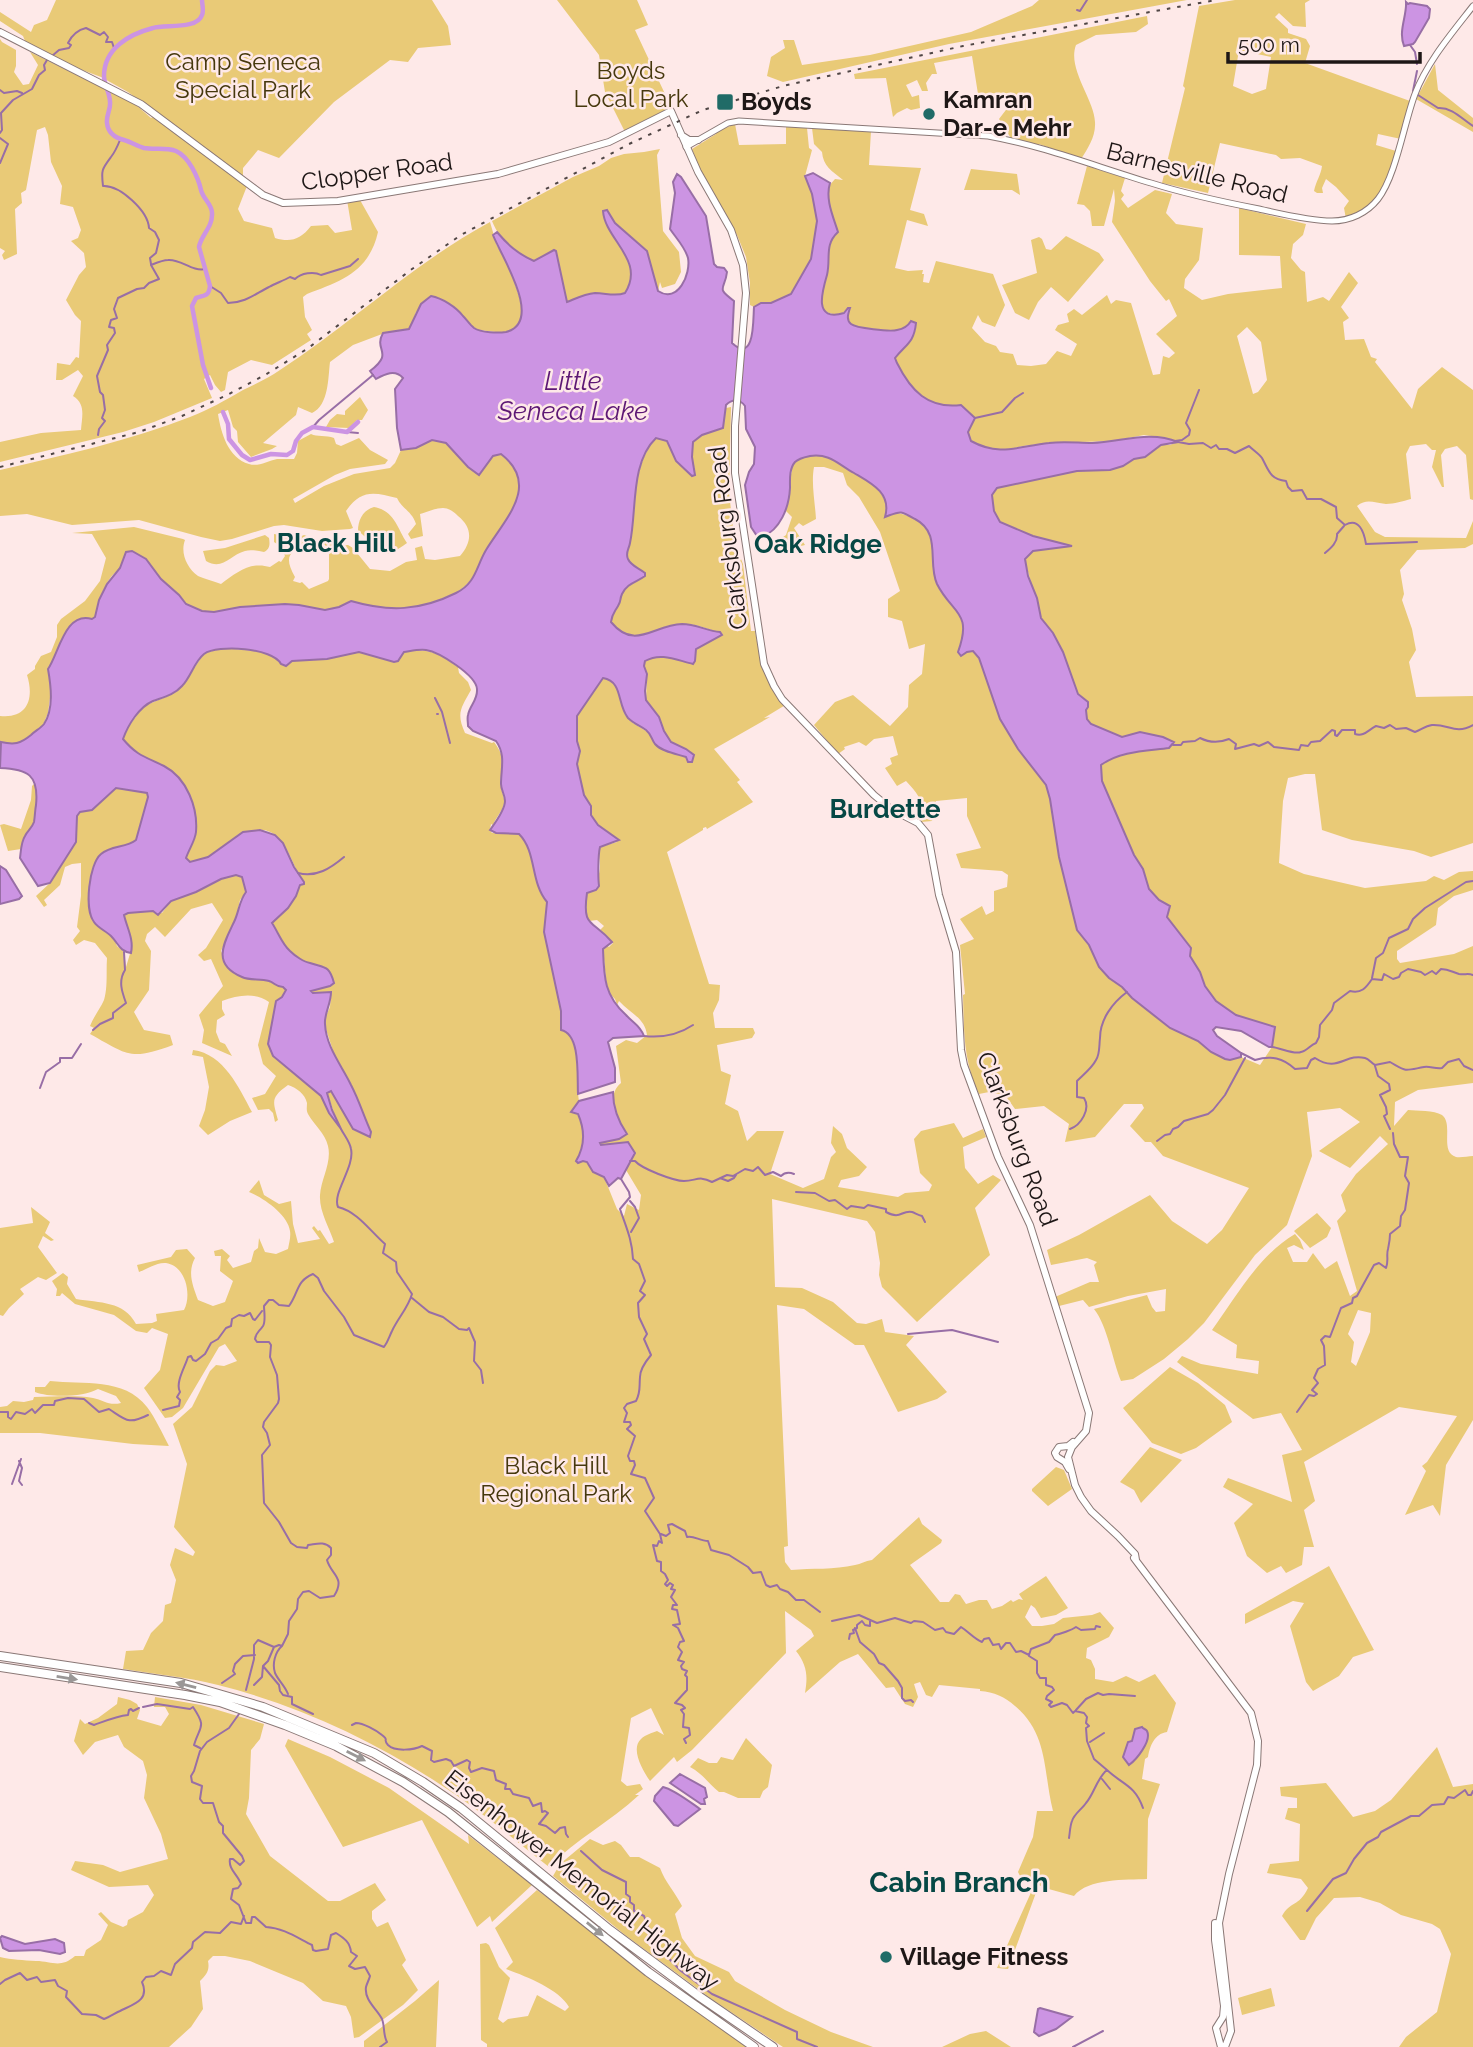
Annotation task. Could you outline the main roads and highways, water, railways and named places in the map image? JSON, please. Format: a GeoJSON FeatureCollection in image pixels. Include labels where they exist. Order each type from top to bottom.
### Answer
{"type":"FeatureCollection","features":[{"type":"Feature","properties":{"kind":"highway","name":"Eisenhower Memorial Highway"},"geometry":{"type":"LineString","coordinates":[[0,1656],[181,1683],[263,1707],[352,1743],[399,1767],[461,1808],[610,1930],[773,2047]]}},
{"type":"Feature","properties":{"kind":"highway","name":"Eisenhower Memorial Highway"},"geometry":{"type":"LineString","coordinates":[[0,1667],[220,1702],[308,1734],[360,1758],[428,1799],[473,1831],[648,1972],[754,2047]]}},
{"type":"Feature","properties":{"kind":"main road","name":"Barnesville Road"},"geometry":{"type":"LineString","coordinates":[[686,146],[728,123],[739,121],[988,136],[1023,143],[1172,189],[1275,212],[1331,221],[1352,220],[1369,208],[1382,193],[1390,177],[1420,81],[1473,6]]}},
{"type":"Feature","properties":{"kind":"main road","name":"Clopper Road"},"geometry":{"type":"LineString","coordinates":[[0,32],[141,104],[263,195],[283,203],[338,201],[512,170],[609,142],[671,111]]}},
{"type":"Feature","properties":{"kind":"main road","name":"Clarksburg Road"},"geometry":{"type":"LineString","coordinates":[[671,111],[703,182],[731,230],[745,276],[734,453],[737,492],[766,670],[782,699],[856,778],[886,805],[919,823],[930,839],[939,895],[957,952],[960,1039],[964,1065],[992,1141],[1030,1225],[1089,1413],[1087,1427]]}},
{"type":"Feature","properties":{"kind":"main road"},"geometry":{"type":"LineString","coordinates":[[681,135],[689,140],[698,140]]}},
{"type":"Feature","properties":{"kind":"main road"},"geometry":{"type":"LineString","coordinates":[[1067,1457],[1057,1457],[1055,1453],[1059,1447],[1070,1445],[1087,1427]]}},
{"type":"Feature","properties":{"kind":"main road"},"geometry":{"type":"LineString","coordinates":[[1067,1457],[1087,1427]]}},
{"type":"Feature","properties":{"kind":"main road"},"geometry":{"type":"LineString","coordinates":[[1065,1446],[1081,1497],[1091,1511],[1135,1555],[1136,1560],[1247,1710],[1258,1741],[1251,1799],[1247,1804],[1217,1915],[1215,1933],[1224,2006],[1223,2017],[1216,2028],[1223,2047]]}},
{"type":"Feature","properties":{"kind":"main road"},"geometry":{"type":"LineString","coordinates":[[1223,2047],[1231,2028],[1219,1929],[1229,1874]]}},
{"type":"Feature","properties":{"kind":"main road"},"geometry":{"type":"LineString","coordinates":[[1220,2022],[1227,2021],[1231,2028]]}},
{"type":"Feature","properties":{"kind":"main road"},"geometry":{"type":"LineString","coordinates":[[1219,2034],[1224,2036],[1231,2028]]}},
{"type":"Feature","properties":{"kind":"water"},"geometry":{"type":"Polygon","coordinates":[[[1406,2],[1430,9],[1429,18],[1415,42],[1404,46],[1402,35],[1406,2]]]}},
{"type":"Feature","properties":{"kind":"water","name":"Little Seneca Lake"},"geometry":{"type":"Polygon","coordinates":[[[813,173],[830,183],[829,201],[838,232],[829,247],[822,297],[824,309],[834,315],[844,313],[850,308],[849,322],[866,328],[893,330],[903,328],[911,321],[916,323],[911,339],[895,358],[897,363],[908,382],[922,396],[939,404],[961,405],[975,418],[968,432],[971,441],[981,446],[1001,449],[1055,442],[1092,443],[1146,437],[1178,442],[1161,445],[1145,457],[1110,470],[1077,471],[997,488],[992,495],[994,511],[1000,522],[1033,536],[1072,546],[1033,551],[1025,559],[1041,618],[1063,652],[1078,694],[1088,702],[1087,719],[1091,724],[1122,737],[1140,732],[1174,742],[1169,748],[1134,752],[1108,760],[1101,765],[1102,781],[1134,855],[1143,869],[1149,889],[1159,900],[1170,906],[1167,917],[1191,948],[1190,956],[1205,986],[1216,1001],[1236,1015],[1275,1027],[1272,1047],[1241,1031],[1216,1027],[1213,1030],[1217,1036],[1241,1053],[1241,1057],[1225,1059],[1198,1041],[1170,1028],[1099,967],[1089,945],[1077,930],[1059,857],[1046,785],[1018,749],[1000,719],[979,658],[973,651],[961,656],[958,652],[962,639],[962,620],[937,584],[928,532],[923,525],[903,513],[885,517],[886,501],[883,495],[867,481],[833,460],[823,456],[810,456],[793,465],[789,496],[779,524],[768,534],[757,536],[751,527],[745,485],[754,464],[755,447],[746,429],[745,406],[741,402],[733,401],[726,405],[723,428],[702,435],[693,442],[695,475],[692,476],[676,461],[667,441],[656,438],[648,448],[638,474],[627,555],[631,563],[645,573],[645,576],[624,590],[611,622],[628,635],[636,636],[682,624],[720,632],[722,635],[696,649],[693,664],[663,657],[645,661],[646,700],[659,717],[671,742],[694,755],[692,762],[688,762],[686,757],[658,747],[648,732],[628,718],[617,689],[609,680],[603,678],[577,716],[577,741],[580,751],[577,764],[584,795],[591,806],[591,815],[598,825],[619,840],[600,847],[599,886],[587,893],[587,918],[612,942],[603,949],[609,993],[644,1036],[613,1038],[608,1042],[615,1068],[615,1082],[578,1094],[575,1048],[572,1039],[561,1030],[561,1011],[544,932],[547,902],[538,885],[525,841],[519,834],[496,833],[490,830],[505,805],[501,784],[501,751],[496,741],[468,726],[469,711],[477,689],[470,677],[456,665],[423,650],[404,652],[398,661],[394,662],[359,652],[327,659],[292,661],[286,666],[268,654],[257,651],[221,649],[204,654],[179,689],[148,704],[128,728],[123,739],[128,745],[142,756],[172,771],[189,794],[196,823],[195,835],[186,858],[190,862],[208,857],[243,832],[260,830],[275,835],[283,843],[304,882],[288,908],[272,923],[292,953],[300,959],[326,968],[332,977],[334,983],[330,986],[311,991],[331,992],[325,1020],[328,1041],[354,1091],[371,1132],[370,1137],[353,1129],[331,1091],[327,1093],[341,1129],[321,1096],[273,1056],[268,1044],[276,1001],[286,990],[269,981],[242,977],[232,972],[223,959],[224,945],[246,892],[242,877],[236,875],[221,879],[171,901],[158,915],[153,911],[124,915],[132,948],[131,953],[124,951],[94,922],[89,907],[89,887],[93,867],[101,854],[136,840],[147,793],[116,788],[92,810],[80,812],[77,816],[76,842],[50,883],[38,886],[20,858],[24,838],[34,822],[36,787],[30,776],[24,772],[0,768],[1,742],[20,742],[44,724],[50,704],[48,669],[64,635],[75,621],[95,617],[99,600],[120,568],[126,552],[132,551],[146,559],[186,604],[202,611],[285,604],[325,610],[351,601],[378,607],[404,608],[443,599],[463,589],[472,579],[486,550],[516,502],[518,478],[513,466],[501,454],[493,456],[479,475],[446,443],[432,440],[416,448],[401,450],[395,389],[403,378],[393,373],[376,379],[370,371],[381,360],[380,344],[383,333],[409,329],[421,304],[431,296],[453,306],[477,330],[506,332],[517,326],[521,315],[521,302],[493,235],[497,232],[514,249],[534,261],[556,251],[567,302],[591,294],[625,293],[631,270],[605,221],[603,211],[607,210],[615,223],[647,251],[658,291],[672,294],[682,285],[688,265],[685,250],[670,229],[675,193],[673,182],[677,174],[706,216],[714,264],[727,272],[723,290],[734,301],[732,343],[745,348],[753,330],[754,307],[791,294],[811,259],[817,221],[812,194],[805,176],[813,173]]]}},
{"type":"Feature","properties":{"kind":"water"},"geometry":{"type":"Polygon","coordinates":[[[0,866],[6,870],[22,896],[19,899],[0,904],[0,866]]]}},
{"type":"Feature","properties":{"kind":"water"},"geometry":{"type":"Polygon","coordinates":[[[613,1092],[617,1114],[627,1134],[619,1139],[600,1143],[628,1142],[635,1153],[621,1179],[618,1178],[609,1186],[604,1177],[593,1172],[587,1162],[576,1161],[581,1150],[583,1132],[578,1114],[571,1112],[579,1101],[613,1092]]]}},
{"type":"Feature","properties":{"kind":"water"},"geometry":{"type":"Polygon","coordinates":[[[1142,1727],[1147,1731],[1147,1740],[1139,1755],[1129,1765],[1123,1757],[1128,1742],[1132,1741],[1135,1729],[1142,1727]]]}},
{"type":"Feature","properties":{"kind":"water"},"geometry":{"type":"Polygon","coordinates":[[[680,1774],[705,1788],[705,1804],[670,1783],[680,1774]]]}},
{"type":"Feature","properties":{"kind":"water"},"geometry":{"type":"Polygon","coordinates":[[[663,1787],[700,1809],[678,1826],[674,1825],[654,1801],[663,1787]]]}},
{"type":"Feature","properties":{"kind":"water"},"geometry":{"type":"Polygon","coordinates":[[[2,1936],[25,1944],[55,1939],[64,1943],[65,1952],[9,1951],[3,1948],[0,1938],[2,1936]]]}},
{"type":"Feature","properties":{"kind":"water"},"geometry":{"type":"Polygon","coordinates":[[[1040,2008],[1072,2017],[1056,2029],[1039,2036],[1034,2032],[1040,2008]]]}},
{"type":"Feature","properties":{"kind":"waterway"},"geometry":{"type":"LineString","coordinates":[[202,0],[202,15],[194,23],[153,28],[127,38],[108,58],[104,76],[110,99],[107,120],[111,132],[118,138],[144,148],[168,149],[181,154],[192,168],[212,210],[211,223],[199,247],[210,286],[209,292],[196,298],[192,306],[203,365],[211,388]]}},
{"type":"Feature","properties":{"kind":"waterway"},"geometry":{"type":"LineString","coordinates":[[1077,10],[1080,11],[1087,0]]}},
{"type":"Feature","properties":{"kind":"waterway"},"geometry":{"type":"LineString","coordinates":[[52,56],[59,50],[69,48],[71,45],[68,43],[73,35],[86,28],[100,35],[104,32],[108,37],[106,42],[112,42],[114,48]]}},
{"type":"Feature","properties":{"kind":"waterway"},"geometry":{"type":"LineString","coordinates":[[1410,45],[1415,52],[1417,64]]}},
{"type":"Feature","properties":{"kind":"waterway"},"geometry":{"type":"LineString","coordinates":[[0,133],[1,113],[13,100],[32,89],[39,75],[45,70],[47,60]]}},
{"type":"Feature","properties":{"kind":"waterway"},"geometry":{"type":"LineString","coordinates":[[1413,91],[1417,71]]}},
{"type":"Feature","properties":{"kind":"waterway"},"geometry":{"type":"LineString","coordinates":[[0,90],[4,93],[22,93]]}},
{"type":"Feature","properties":{"kind":"waterway"},"geometry":{"type":"LineString","coordinates":[[1418,95],[1438,108],[1452,111],[1473,126]]}},
{"type":"Feature","properties":{"kind":"waterway"},"geometry":{"type":"LineString","coordinates":[[0,138],[8,144],[0,163]]}},
{"type":"Feature","properties":{"kind":"waterway"},"geometry":{"type":"LineString","coordinates":[[120,140],[103,170],[103,186],[125,194],[144,214],[149,228],[159,240],[156,253],[150,258],[151,264]]}},
{"type":"Feature","properties":{"kind":"waterway"},"geometry":{"type":"LineString","coordinates":[[210,286],[221,293],[228,303],[234,303],[250,298],[290,277],[295,279],[311,273],[321,275],[350,266],[358,259]]}},
{"type":"Feature","properties":{"kind":"waterway"},"geometry":{"type":"LineString","coordinates":[[98,435],[105,421],[102,418],[105,410],[97,376],[108,350],[107,345],[115,333],[114,328],[109,327],[111,320],[117,318],[114,309],[118,298],[159,279],[151,265],[166,260],[178,261],[196,269],[206,269]]}},
{"type":"Feature","properties":{"kind":"waterway"},"geometry":{"type":"LineString","coordinates":[[313,427],[373,375]]}},
{"type":"Feature","properties":{"kind":"waterway"},"geometry":{"type":"LineString","coordinates":[[1175,441],[1189,435],[1190,430],[1186,423],[1199,390]]}},
{"type":"Feature","properties":{"kind":"waterway"},"geometry":{"type":"LineString","coordinates":[[975,418],[1002,412],[1023,393]]}},
{"type":"Feature","properties":{"kind":"waterway"},"geometry":{"type":"LineString","coordinates":[[223,412],[228,424],[229,439],[242,455],[250,460],[271,454],[287,455],[293,451],[302,433],[313,427],[347,432],[358,422]]}},
{"type":"Feature","properties":{"kind":"waterway"},"geometry":{"type":"LineString","coordinates":[[347,432],[358,433]]}},
{"type":"Feature","properties":{"kind":"waterway"},"geometry":{"type":"LineString","coordinates":[[1178,442],[1203,443],[1211,448],[1216,445],[1219,449],[1235,453],[1249,446],[1262,458],[1271,474],[1286,481],[1292,491],[1302,490],[1307,499],[1321,499],[1336,507],[1337,518],[1345,525],[1357,524],[1366,544],[1417,542]]}},
{"type":"Feature","properties":{"kind":"waterway"},"geometry":{"type":"LineString","coordinates":[[1325,553],[1334,545],[1337,534],[1344,526]]}},
{"type":"Feature","properties":{"kind":"waterway"},"geometry":{"type":"LineString","coordinates":[[435,698],[442,712],[450,743]]}},
{"type":"Feature","properties":{"kind":"waterway"},"geometry":{"type":"LineString","coordinates":[[1173,745],[1200,738],[1215,742],[1229,739],[1236,744],[1235,749],[1268,742],[1274,747],[1299,750],[1301,745],[1308,746],[1311,742],[1320,741],[1332,730],[1337,736],[1342,730],[1355,730],[1355,734],[1361,735],[1376,726],[1384,728],[1390,725],[1396,729],[1406,728],[1415,732],[1432,725],[1457,729],[1473,725]]}},
{"type":"Feature","properties":{"kind":"waterway"},"geometry":{"type":"LineString","coordinates":[[298,873],[317,873],[344,857]]}},
{"type":"Feature","properties":{"kind":"waterway"},"geometry":{"type":"LineString","coordinates":[[1372,978],[1376,958],[1383,953],[1389,938],[1408,929],[1413,919],[1425,908],[1466,882],[1473,881]]}},
{"type":"Feature","properties":{"kind":"waterway"},"geometry":{"type":"LineString","coordinates":[[93,1030],[113,1018],[113,1013],[126,1003],[121,982],[125,970],[124,952]]}},
{"type":"Feature","properties":{"kind":"waterway"},"geometry":{"type":"LineString","coordinates":[[1272,1047],[1298,1053],[1316,1043],[1320,1025],[1334,1003],[1350,991],[1363,990],[1372,979],[1382,980],[1384,974],[1393,979],[1408,969],[1425,975],[1432,971],[1436,974],[1441,969],[1473,975]]}},
{"type":"Feature","properties":{"kind":"waterway"},"geometry":{"type":"LineString","coordinates":[[1070,1129],[1086,1112],[1084,1098],[1077,1097],[1077,1081],[1097,1058],[1102,1025],[1108,1012],[1127,992]]}},
{"type":"Feature","properties":{"kind":"waterway"},"geometry":{"type":"LineString","coordinates":[[644,1036],[670,1035],[693,1025]]}},
{"type":"Feature","properties":{"kind":"waterway"},"geometry":{"type":"LineString","coordinates":[[40,1088],[46,1072],[60,1062],[60,1058],[72,1058],[81,1044]]}},
{"type":"Feature","properties":{"kind":"waterway"},"geometry":{"type":"LineString","coordinates":[[1241,1053],[1255,1060],[1276,1058],[1295,1069],[1307,1068],[1315,1058],[1330,1064],[1358,1057],[1375,1065],[1390,1062],[1409,1070],[1442,1068],[1448,1062],[1459,1059],[1464,1066],[1473,1070]]}},
{"type":"Feature","properties":{"kind":"waterway"},"geometry":{"type":"LineString","coordinates":[[1157,1141],[1170,1134],[1184,1121],[1213,1110],[1225,1095],[1245,1058]]}},
{"type":"Feature","properties":{"kind":"waterway"},"geometry":{"type":"LineString","coordinates":[[1375,1066],[1378,1076],[1389,1084],[1390,1090],[1380,1095],[1386,1107],[1387,1114],[1384,1116],[1390,1129]]}},
{"type":"Feature","properties":{"kind":"waterway"},"geometry":{"type":"LineString","coordinates":[[246,1690],[254,1659],[254,1645],[258,1640],[274,1647],[282,1646],[288,1634],[289,1621],[303,1592],[309,1591],[320,1598],[334,1596],[339,1584],[327,1560],[331,1555],[331,1548],[323,1544],[308,1545],[307,1548],[297,1547],[291,1543],[264,1503],[262,1455],[270,1445],[263,1427],[279,1399],[277,1375],[270,1357],[271,1345],[269,1342],[257,1342],[255,1339],[264,1324],[264,1306],[269,1300],[289,1306],[301,1284],[313,1274],[354,1335],[384,1347],[412,1294],[397,1272],[396,1262],[383,1253],[385,1244],[358,1217],[338,1207],[338,1195],[351,1156],[351,1149],[341,1129]]}},
{"type":"Feature","properties":{"kind":"waterway"},"geometry":{"type":"LineString","coordinates":[[1297,1412],[1309,1395],[1317,1394],[1312,1390],[1318,1383],[1314,1378],[1318,1369],[1325,1365],[1321,1340],[1325,1336],[1330,1337],[1341,1308],[1352,1303],[1374,1265],[1379,1263],[1386,1268],[1390,1234],[1400,1226],[1409,1183],[1405,1176],[1408,1157],[1400,1157],[1394,1144],[1393,1133]]}},
{"type":"Feature","properties":{"kind":"waterway"},"geometry":{"type":"LineString","coordinates":[[630,1161],[635,1161],[658,1174],[684,1181],[701,1179],[712,1182],[727,1175],[733,1176],[745,1169],[753,1171],[758,1167],[765,1175],[773,1172],[781,1176],[794,1174]]}},
{"type":"Feature","properties":{"kind":"waterway"},"geometry":{"type":"LineString","coordinates":[[720,1178],[728,1181],[736,1175]]}},
{"type":"Feature","properties":{"kind":"waterway"},"geometry":{"type":"LineString","coordinates":[[621,1179],[630,1197],[620,1209],[630,1239],[633,1259],[639,1264],[645,1281],[640,1291],[645,1295],[638,1303],[639,1317],[647,1334],[644,1339],[651,1355],[641,1371],[636,1401],[624,1408],[627,1413],[624,1422],[630,1422],[631,1425],[627,1429],[635,1436],[628,1456],[635,1465],[631,1474],[645,1478],[654,1498],[645,1511],[660,1534],[662,1543],[659,1541],[657,1546],[653,1545],[657,1561],[661,1562],[661,1571],[668,1580],[665,1584],[667,1586],[670,1583],[673,1585],[671,1589],[675,1590],[671,1597],[677,1605],[673,1605],[672,1609],[677,1610],[680,1624],[673,1625],[678,1628],[684,1641],[680,1642],[678,1647],[682,1652],[678,1660],[684,1662],[681,1666],[687,1671],[687,1690],[675,1703],[685,1708],[681,1710],[684,1714],[683,1727],[689,1728],[690,1735],[684,1739],[686,1743]]}},
{"type":"Feature","properties":{"kind":"waterway"},"geometry":{"type":"LineString","coordinates":[[796,1192],[815,1193],[829,1201],[835,1200],[847,1209],[851,1206],[864,1208],[868,1205],[886,1209],[886,1212],[895,1215],[912,1212],[922,1216],[925,1222]]}},
{"type":"Feature","properties":{"kind":"waterway"},"geometry":{"type":"LineString","coordinates":[[630,1201],[639,1218],[631,1232]]}},
{"type":"Feature","properties":{"kind":"waterway"},"geometry":{"type":"LineString","coordinates":[[412,1298],[429,1312],[443,1317],[459,1329],[469,1328],[475,1342],[474,1361],[481,1370],[483,1383]]}},
{"type":"Feature","properties":{"kind":"waterway"},"geometry":{"type":"LineString","coordinates":[[163,1410],[179,1406],[180,1400],[177,1397],[180,1380],[188,1357],[191,1356],[196,1361],[205,1354],[211,1343],[231,1326],[232,1319],[250,1313],[255,1320],[262,1311]]}},
{"type":"Feature","properties":{"kind":"waterway"},"geometry":{"type":"LineString","coordinates":[[908,1334],[952,1330],[998,1342]]}},
{"type":"Feature","properties":{"kind":"waterway"},"geometry":{"type":"LineString","coordinates":[[0,1412],[8,1412],[11,1419],[16,1412],[25,1414],[32,1409],[35,1413],[43,1405],[54,1405],[55,1401],[68,1398],[84,1399],[99,1412],[109,1409],[127,1420],[148,1415]]}},
{"type":"Feature","properties":{"kind":"waterway"},"geometry":{"type":"LineString","coordinates":[[12,1484],[21,1459]]}},
{"type":"Feature","properties":{"kind":"waterway"},"geometry":{"type":"LineString","coordinates":[[19,1461],[22,1468],[19,1481],[22,1485]]}},
{"type":"Feature","properties":{"kind":"waterway"},"geometry":{"type":"LineString","coordinates":[[661,1534],[666,1536],[670,1533],[668,1525],[672,1524],[685,1531],[687,1537],[708,1541],[711,1550],[729,1555],[753,1573],[761,1572],[766,1585],[777,1585],[796,1600],[804,1600],[820,1612]]}},
{"type":"Feature","properties":{"kind":"waterway"},"geometry":{"type":"LineString","coordinates":[[832,1621],[859,1615],[877,1623],[895,1618],[911,1623],[923,1622],[935,1630],[943,1628],[954,1634],[961,1627],[982,1642],[989,1638],[993,1645],[999,1644],[1001,1649],[1006,1643],[1010,1643],[1016,1652],[1029,1655],[1031,1649],[1049,1642],[1055,1635],[1076,1627],[1081,1630],[1100,1627]]}},
{"type":"Feature","properties":{"kind":"waterway"},"geometry":{"type":"LineString","coordinates":[[849,1639],[857,1625],[862,1621],[870,1626],[870,1621]]}},
{"type":"Feature","properties":{"kind":"waterway"},"geometry":{"type":"LineString","coordinates":[[855,1628],[860,1642],[898,1681],[902,1688],[902,1698],[913,1702]]}},
{"type":"Feature","properties":{"kind":"waterway"},"geometry":{"type":"LineString","coordinates":[[282,1646],[276,1655],[274,1670],[288,1694]]}},
{"type":"Feature","properties":{"kind":"waterway"},"geometry":{"type":"LineString","coordinates":[[254,1685],[262,1677],[263,1666],[274,1647]]}},
{"type":"Feature","properties":{"kind":"waterway"},"geometry":{"type":"LineString","coordinates":[[222,1683],[235,1674],[235,1664],[243,1656],[255,1655]]}},
{"type":"Feature","properties":{"kind":"waterway"},"geometry":{"type":"LineString","coordinates":[[1029,1656],[1037,1661],[1040,1678],[1046,1678],[1046,1685],[1054,1690],[1047,1696],[1046,1699],[1052,1702],[1049,1705],[1051,1707],[1062,1703],[1073,1713],[1084,1713],[1087,1717],[1087,1741],[1094,1759],[1107,1770],[1073,1818],[1069,1838]]}},
{"type":"Feature","properties":{"kind":"waterway"},"geometry":{"type":"LineString","coordinates":[[263,1666],[279,1685],[283,1695],[292,1697],[292,1704],[313,1714]]}},
{"type":"Feature","properties":{"kind":"waterway"},"geometry":{"type":"LineString","coordinates":[[1076,1710],[1086,1699],[1098,1693],[1135,1696]]}},
{"type":"Feature","properties":{"kind":"waterway"},"geometry":{"type":"LineString","coordinates":[[143,1707],[157,1704],[190,1709],[193,1707],[201,1723],[194,1745],[200,1748]]}},
{"type":"Feature","properties":{"kind":"waterway"},"geometry":{"type":"LineString","coordinates":[[89,1723],[94,1725],[128,1715],[129,1710],[139,1708]]}},
{"type":"Feature","properties":{"kind":"waterway"},"geometry":{"type":"LineString","coordinates":[[239,1714],[229,1728],[207,1742],[200,1751],[191,1776],[192,1782],[202,1786],[200,1799],[203,1803],[213,1803],[223,1826],[223,1833],[244,1861],[240,1865],[230,1859],[230,1866],[241,1884],[233,1889],[231,1899],[239,1905],[246,1923],[251,1923],[252,1917],[255,1917],[266,1927],[284,1931],[312,1945],[313,1950],[328,1949],[331,1935],[336,1933],[346,1941],[351,1952],[357,1956],[349,1966],[355,1969],[365,1967],[370,1976],[366,1987],[367,1996],[382,2019],[387,2042],[380,2047]]}},
{"type":"Feature","properties":{"kind":"waterway"},"geometry":{"type":"LineString","coordinates":[[352,1725],[366,1725],[384,1737],[388,1745],[395,1749],[422,1746],[432,1751],[431,1760],[434,1762],[446,1759],[454,1766],[467,1760],[470,1762],[471,1772],[482,1768],[494,1771],[496,1780],[506,1784],[505,1789],[529,1798],[533,1806],[541,1803],[542,1812],[548,1813],[539,1824],[555,1833],[565,1827],[568,1837]]}},
{"type":"Feature","properties":{"kind":"waterway"},"geometry":{"type":"LineString","coordinates":[[1090,1742],[1104,1733]]}},
{"type":"Feature","properties":{"kind":"waterway"},"geometry":{"type":"LineString","coordinates":[[1107,1770],[1132,1790],[1143,1808]]}},
{"type":"Feature","properties":{"kind":"waterway"},"geometry":{"type":"LineString","coordinates":[[1102,1779],[1110,1789]]}},
{"type":"Feature","properties":{"kind":"waterway"},"geometry":{"type":"LineString","coordinates":[[1307,1911],[1333,1879],[1346,1873],[1367,1843],[1381,1832],[1411,1816],[1419,1816],[1432,1805],[1444,1804],[1448,1797],[1454,1798],[1465,1790],[1471,1795],[1473,1791]]}},
{"type":"Feature","properties":{"kind":"waterway"},"geometry":{"type":"LineString","coordinates":[[581,1851],[602,1870],[626,1882],[626,1894],[634,1905],[634,1911],[644,1916],[653,1942],[681,1971],[712,1994],[797,2032],[797,2039],[817,2047]]}},
{"type":"Feature","properties":{"kind":"waterway"},"geometry":{"type":"LineString","coordinates":[[0,1984],[20,1973],[27,1980],[37,1977],[41,1982],[55,1980],[58,1986],[67,1991],[66,1997],[82,2014],[96,2015],[104,2019],[139,2001],[144,1993],[142,1982],[146,1977],[161,1971],[171,1975],[175,1964],[205,1932],[220,1933],[231,1922],[241,1924],[244,1916]]}},
{"type":"Feature","properties":{"kind":"waterway"},"geometry":{"type":"LineString","coordinates":[[1073,2047],[1103,2031]]}},
{"type":"Feature","properties":{"kind":"railway"},"geometry":{"type":"LineString","coordinates":[[0,467],[139,432],[229,394],[307,349],[461,235],[629,144],[703,110],[783,86],[963,46],[1216,0]]}},
{"type":"Feature","properties":{"kind":"place","name":"Boyds"},"geometry":{"type":"Point","coordinates":[725,102]}},
{"type":"Feature","properties":{"kind":"place","name":"Kamran Dar-e Mehr"},"geometry":{"type":"Point","coordinates":[929,114]}},
{"type":"Feature","properties":{"kind":"place","name":"Village Fitness"},"geometry":{"type":"Point","coordinates":[886,1957]}},
{"type":"Feature","properties":{"kind":"district","name":"Black Hill"},"geometry":{"type":"Point","coordinates":[336,543]}},
{"type":"Feature","properties":{"kind":"district","name":"Oak Ridge"},"geometry":{"type":"Point","coordinates":[818,544]}},
{"type":"Feature","properties":{"kind":"district","name":"Burdette"},"geometry":{"type":"Point","coordinates":[885,809]}},
{"type":"Feature","properties":{"kind":"district","name":"Cabin Branch"},"geometry":{"type":"Point","coordinates":[959,1882]}},
{"type":"Feature","properties":{"kind":"park label","name":"Camp Seneca Special Park"},"geometry":{"type":"Point","coordinates":[243,76]}},
{"type":"Feature","properties":{"kind":"park label","name":"Boyds Local Park"},"geometry":{"type":"Point","coordinates":[631,85]}},
{"type":"Feature","properties":{"kind":"park label","name":"Black Hill Regional Park"},"geometry":{"type":"Point","coordinates":[556,1480]}}]}
